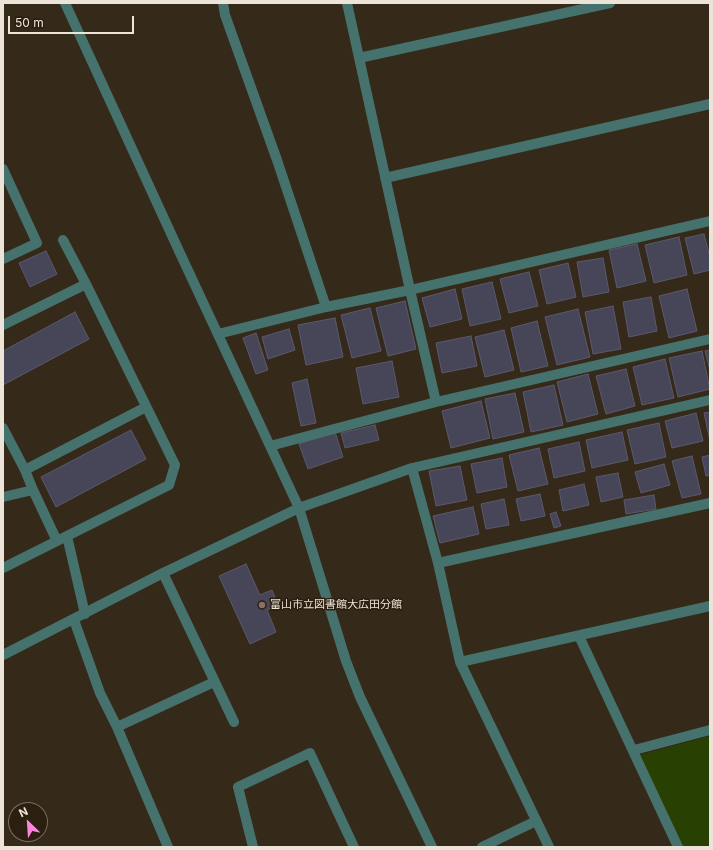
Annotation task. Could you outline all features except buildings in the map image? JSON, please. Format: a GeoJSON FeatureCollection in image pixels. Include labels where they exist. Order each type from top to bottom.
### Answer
{"type":"FeatureCollection","features":[{"type":"Feature","properties":{"kind":"street"},"geometry":{"type":"LineString","coordinates":[[65,3],[299,508],[346,661],[360,697],[432,847]]}},
{"type":"Feature","properties":{"kind":"street"},"geometry":{"type":"LineString","coordinates":[[223,3],[225,15],[277,160],[326,307]]}},
{"type":"Feature","properties":{"kind":"street"},"geometry":{"type":"LineString","coordinates":[[347,3],[436,402]]}},
{"type":"Feature","properties":{"kind":"street"},"geometry":{"type":"LineString","coordinates":[[359,58],[610,3]]}},
{"type":"Feature","properties":{"kind":"street"},"geometry":{"type":"LineString","coordinates":[[385,178],[710,104]]}},
{"type":"Feature","properties":{"kind":"street"},"geometry":{"type":"LineString","coordinates":[[3,169],[37,243],[3,258]]}},
{"type":"Feature","properties":{"kind":"street"},"geometry":{"type":"LineString","coordinates":[[218,334],[326,307],[410,290],[710,221]]}},
{"type":"Feature","properties":{"kind":"street"},"geometry":{"type":"LineString","coordinates":[[3,568],[168,485],[175,465],[63,240]]}},
{"type":"Feature","properties":{"kind":"street"},"geometry":{"type":"LineString","coordinates":[[3,325],[86,284]]}},
{"type":"Feature","properties":{"kind":"street"},"geometry":{"type":"LineString","coordinates":[[270,446],[436,402],[710,339]]}},
{"type":"Feature","properties":{"kind":"street"},"geometry":{"type":"LineString","coordinates":[[3,655],[74,620],[163,573],[299,508],[412,468],[710,400]]}},
{"type":"Feature","properties":{"kind":"street"},"geometry":{"type":"LineString","coordinates":[[25,470],[146,407]]}},
{"type":"Feature","properties":{"kind":"street"},"geometry":{"type":"LineString","coordinates":[[3,428],[25,470],[57,541]]}},
{"type":"Feature","properties":{"kind":"street"},"geometry":{"type":"LineString","coordinates":[[412,468],[438,563],[460,662],[549,847]]}},
{"type":"Feature","properties":{"kind":"street"},"geometry":{"type":"LineString","coordinates":[[3,497],[33,490]]}},
{"type":"Feature","properties":{"kind":"street"},"geometry":{"type":"LineString","coordinates":[[438,563],[710,504]]}},
{"type":"Feature","properties":{"kind":"street"},"geometry":{"type":"LineString","coordinates":[[67,536],[85,614]]}},
{"type":"Feature","properties":{"kind":"street"},"geometry":{"type":"LineString","coordinates":[[163,573],[234,722]]}},
{"type":"Feature","properties":{"kind":"street"},"geometry":{"type":"LineString","coordinates":[[460,662],[710,606]]}},
{"type":"Feature","properties":{"kind":"street"},"geometry":{"type":"LineString","coordinates":[[74,620],[100,693],[117,727],[168,847]]}},
{"type":"Feature","properties":{"kind":"street"},"geometry":{"type":"LineString","coordinates":[[579,636],[634,750],[678,847]]}},
{"type":"Feature","properties":{"kind":"street"},"geometry":{"type":"LineString","coordinates":[[117,727],[214,682]]}},
{"type":"Feature","properties":{"kind":"street"},"geometry":{"type":"LineString","coordinates":[[634,750],[710,730]]}},
{"type":"Feature","properties":{"kind":"street"},"geometry":{"type":"LineString","coordinates":[[253,847],[238,787],[310,753],[354,847]]}},
{"type":"Feature","properties":{"kind":"street"},"geometry":{"type":"LineString","coordinates":[[482,847],[536,821]]}},
{"type":"Feature","properties":{"kind":"green space"},"geometry":{"type":"Polygon","coordinates":[[[710,736],[710,847],[683,847],[640,755],[710,736]]]}},
{"type":"Feature","properties":{"kind":"place","name":"富山市立図書館大広田分館"},"geometry":{"type":"Point","coordinates":[262,605]}}]}
